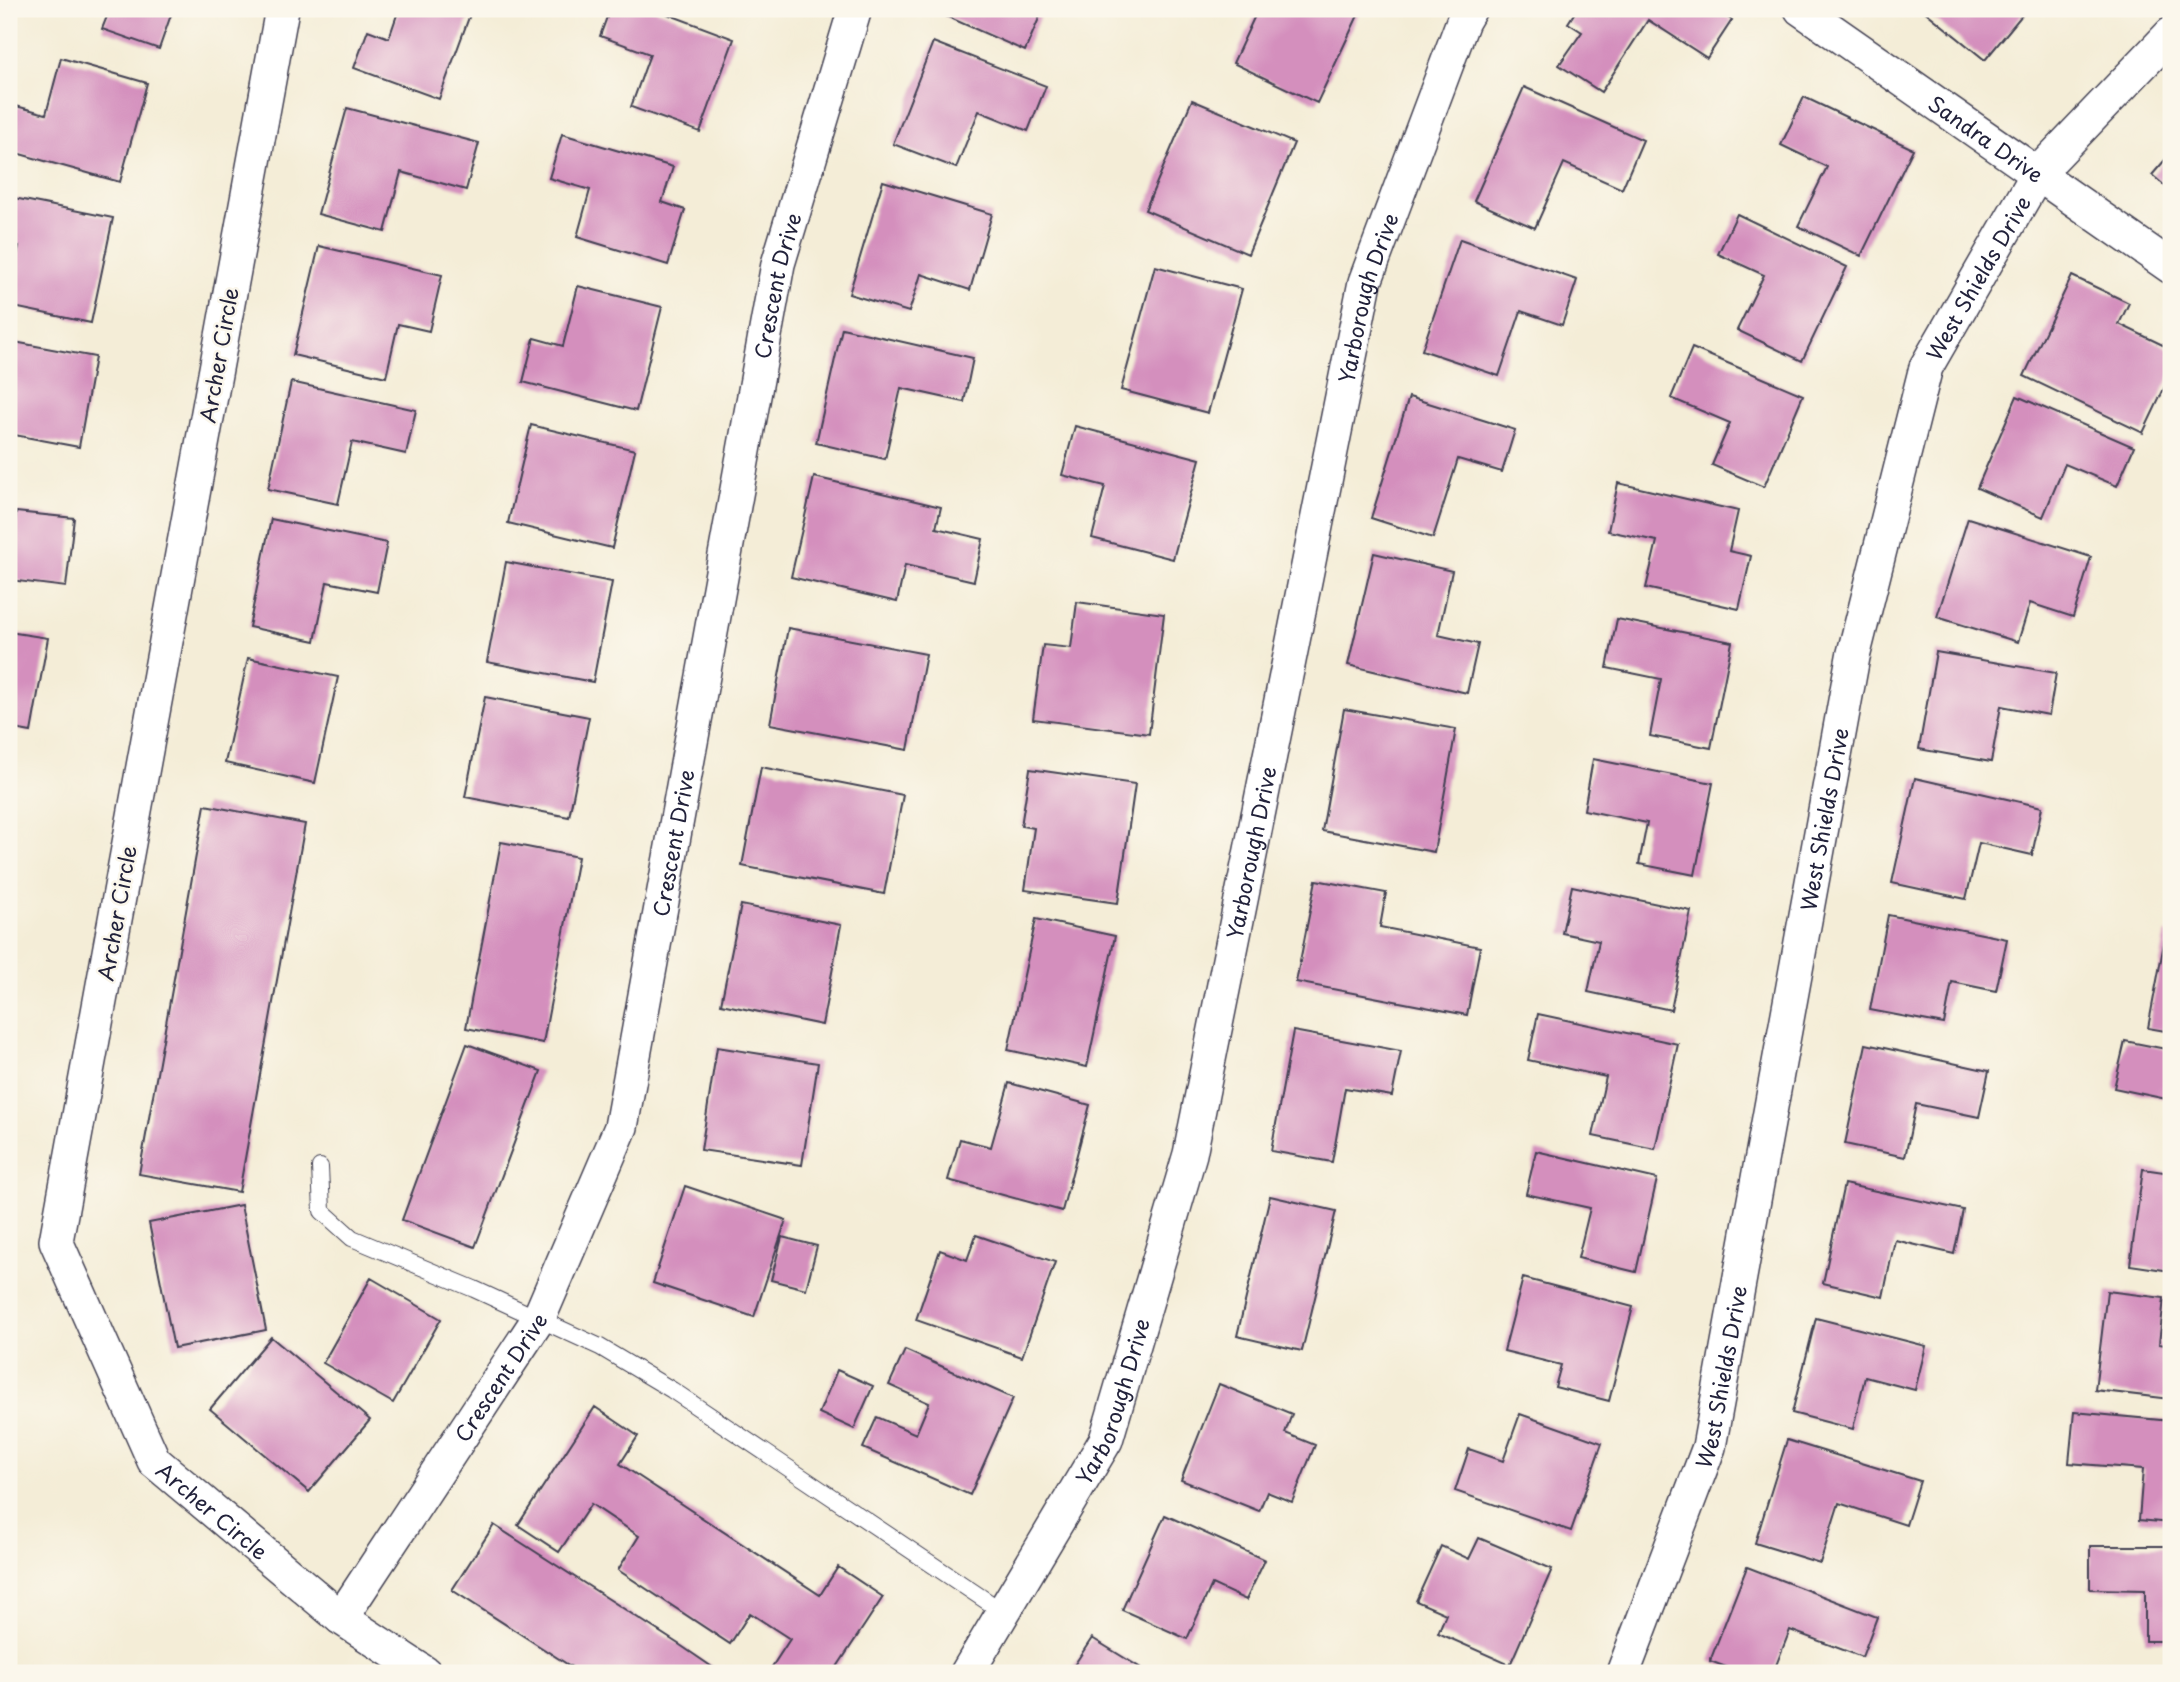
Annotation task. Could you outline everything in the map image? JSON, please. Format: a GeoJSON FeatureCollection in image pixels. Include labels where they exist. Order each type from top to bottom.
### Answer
{"type":"FeatureCollection","features":[{"type":"Feature","properties":{"kind":"street","name":"Archer Circle"},"geometry":{"type":"LineString","coordinates":[[282,9],[56,1241],[154,1461],[341,1618],[425,1673]]}},
{"type":"Feature","properties":{"kind":"street","name":"Crescent Drive"},"geometry":{"type":"LineString","coordinates":[[341,1618],[539,1318],[621,1127],[778,264],[855,9]]}},
{"type":"Feature","properties":{"kind":"street","name":"Yarborough Drive"},"geometry":{"type":"LineString","coordinates":[[967,1673],[1106,1440],[1190,1154],[1365,282],[1463,20],[1471,9]]}},
{"type":"Feature","properties":{"kind":"street","name":"Sandra Drive"},"geometry":{"type":"LineString","coordinates":[[1801,9],[2171,267]]}},
{"type":"Feature","properties":{"kind":"street","name":"West Shields Drive"},"geometry":{"type":"LineString","coordinates":[[1623,1673],[1709,1447],[1853,657],[1926,368],[2038,173],[2171,34]]}},
{"type":"Feature","properties":{"kind":"lane"},"geometry":{"type":"LineString","coordinates":[[320,1167],[322,1211],[352,1238],[600,1347],[672,1390],[1003,1612]]}},
{"type":"Feature","properties":{"kind":"building"},"geometry":{"type":"Polygon","coordinates":[[[110,9],[173,9],[159,49],[102,29],[110,9]]]}},
{"type":"Feature","properties":{"kind":"building"},"geometry":{"type":"Polygon","coordinates":[[[399,9],[472,9],[439,99],[354,68],[368,30],[389,38],[399,9]]]}},
{"type":"Feature","properties":{"kind":"building"},"geometry":{"type":"Polygon","coordinates":[[[610,9],[654,9],[734,39],[700,132],[631,107],[650,54],[600,36],[610,9]]]}},
{"type":"Feature","properties":{"kind":"building"},"geometry":{"type":"Polygon","coordinates":[[[941,9],[1043,9],[1025,51],[939,13],[941,9]]]}},
{"type":"Feature","properties":{"kind":"building"},"geometry":{"type":"Polygon","coordinates":[[[1258,9],[1361,9],[1317,103],[1233,63],[1258,9]]]}},
{"type":"Feature","properties":{"kind":"building"},"geometry":{"type":"Polygon","coordinates":[[[1577,9],[1714,9],[1732,20],[1707,58],[1648,20],[1601,92],[1559,65],[1582,32],[1568,23],[1577,9]]]}},
{"type":"Feature","properties":{"kind":"building"},"geometry":{"type":"Polygon","coordinates":[[[1922,9],[2027,9],[1985,60],[1922,9]]]}},
{"type":"Feature","properties":{"kind":"building"},"geometry":{"type":"Polygon","coordinates":[[[933,42],[1046,86],[1028,131],[979,111],[956,168],[893,144],[933,42]]]}},
{"type":"Feature","properties":{"kind":"building"},"geometry":{"type":"Polygon","coordinates":[[[61,58],[147,83],[120,182],[9,151],[9,132],[16,106],[46,114],[61,58]]]}},
{"type":"Feature","properties":{"kind":"building"},"geometry":{"type":"Polygon","coordinates":[[[1524,87],[1643,140],[1622,189],[1564,163],[1535,228],[1474,201],[1524,87]]]}},
{"type":"Feature","properties":{"kind":"building"},"geometry":{"type":"Polygon","coordinates":[[[1804,97],[1913,149],[1861,256],[1798,226],[1827,167],[1781,145],[1804,97]]]}},
{"type":"Feature","properties":{"kind":"building"},"geometry":{"type":"Polygon","coordinates":[[[1192,100],[1294,143],[1248,254],[1145,210],[1192,100]]]}},
{"type":"Feature","properties":{"kind":"building"},"geometry":{"type":"Polygon","coordinates":[[[347,108],[479,143],[466,190],[401,172],[385,232],[318,214],[347,108]]]}},
{"type":"Feature","properties":{"kind":"building"},"geometry":{"type":"Polygon","coordinates":[[[562,134],[673,167],[662,202],[685,210],[668,265],[577,237],[590,190],[549,178],[562,134]]]}},
{"type":"Feature","properties":{"kind":"building"},"geometry":{"type":"Polygon","coordinates":[[[2171,153],[2171,191],[2152,175],[2171,153]]]}},
{"type":"Feature","properties":{"kind":"building"},"geometry":{"type":"Polygon","coordinates":[[[883,181],[992,214],[970,290],[921,274],[909,312],[849,294],[883,181]]]}},
{"type":"Feature","properties":{"kind":"building"},"geometry":{"type":"Polygon","coordinates":[[[9,197],[113,218],[91,323],[9,306],[9,268],[14,269],[19,246],[9,244],[9,197]]]}},
{"type":"Feature","properties":{"kind":"building"},"geometry":{"type":"Polygon","coordinates":[[[1737,214],[1847,267],[1802,361],[1737,330],[1764,275],[1718,254],[1737,214]]]}},
{"type":"Feature","properties":{"kind":"building"},"geometry":{"type":"Polygon","coordinates":[[[1460,239],[1577,280],[1562,325],[1521,311],[1499,376],[1422,350],[1460,239]]]}},
{"type":"Feature","properties":{"kind":"building"},"geometry":{"type":"Polygon","coordinates":[[[319,246],[442,275],[429,331],[398,324],[386,377],[293,355],[319,246]]]}},
{"type":"Feature","properties":{"kind":"building"},"geometry":{"type":"Polygon","coordinates":[[[1155,266],[1242,289],[1208,413],[1121,390],[1155,266]]]}},
{"type":"Feature","properties":{"kind":"building"},"geometry":{"type":"Polygon","coordinates":[[[2072,276],[2129,303],[2119,324],[2171,349],[2171,374],[2143,433],[2024,376],[2072,276]]]}},
{"type":"Feature","properties":{"kind":"building"},"geometry":{"type":"Polygon","coordinates":[[[578,286],[662,307],[636,411],[523,382],[534,338],[563,346],[578,286]]]}},
{"type":"Feature","properties":{"kind":"building"},"geometry":{"type":"Polygon","coordinates":[[[842,328],[973,358],[964,402],[901,388],[885,459],[816,443],[842,328]]]}},
{"type":"Feature","properties":{"kind":"building"},"geometry":{"type":"Polygon","coordinates":[[[9,341],[95,357],[79,447],[9,434],[9,341]]]}},
{"type":"Feature","properties":{"kind":"building"},"geometry":{"type":"Polygon","coordinates":[[[1692,348],[1803,395],[1764,487],[1712,465],[1730,423],[1671,398],[1692,348]]]}},
{"type":"Feature","properties":{"kind":"building"},"geometry":{"type":"Polygon","coordinates":[[[291,382],[416,410],[406,454],[352,442],[338,504],[268,489],[291,382]]]}},
{"type":"Feature","properties":{"kind":"building"},"geometry":{"type":"Polygon","coordinates":[[[2017,396],[2134,447],[2117,486],[2065,464],[2043,517],[1977,488],[2017,396]]]}},
{"type":"Feature","properties":{"kind":"building"},"geometry":{"type":"Polygon","coordinates":[[[1409,397],[1515,430],[1502,472],[1458,459],[1433,538],[1371,518],[1409,397]]]}},
{"type":"Feature","properties":{"kind":"building"},"geometry":{"type":"Polygon","coordinates":[[[531,425],[635,450],[612,548],[508,523],[531,425]]]}},
{"type":"Feature","properties":{"kind":"building"},"geometry":{"type":"Polygon","coordinates":[[[1075,426],[1200,459],[1173,559],[1092,538],[1105,486],[1062,475],[1075,426]]]}},
{"type":"Feature","properties":{"kind":"building"},"geometry":{"type":"Polygon","coordinates":[[[814,477],[941,507],[936,528],[983,539],[974,581],[905,565],[897,602],[791,577],[814,477]]]}},
{"type":"Feature","properties":{"kind":"building"},"geometry":{"type":"Polygon","coordinates":[[[1618,483],[1738,511],[1729,551],[1751,556],[1739,609],[1646,588],[1657,541],[1608,531],[1618,483]]]}},
{"type":"Feature","properties":{"kind":"building"},"geometry":{"type":"Polygon","coordinates":[[[16,512],[74,518],[66,587],[9,580],[16,512]]]}},
{"type":"Feature","properties":{"kind":"building"},"geometry":{"type":"Polygon","coordinates":[[[1968,518],[2091,557],[2073,617],[2030,603],[2018,642],[1937,617],[1968,518]]]}},
{"type":"Feature","properties":{"kind":"building"},"geometry":{"type":"Polygon","coordinates":[[[271,519],[387,543],[377,592],[327,582],[315,641],[249,627],[271,519]]]}},
{"type":"Feature","properties":{"kind":"building"},"geometry":{"type":"Polygon","coordinates":[[[1374,553],[1452,571],[1438,635],[1478,644],[1467,693],[1348,665],[1374,553]]]}},
{"type":"Feature","properties":{"kind":"building"},"geometry":{"type":"Polygon","coordinates":[[[506,562],[612,582],[593,682],[487,662],[506,562]]]}},
{"type":"Feature","properties":{"kind":"building"},"geometry":{"type":"Polygon","coordinates":[[[1077,602],[1164,614],[1149,734],[1033,719],[1043,645],[1071,648],[1077,602]]]}},
{"type":"Feature","properties":{"kind":"building"},"geometry":{"type":"Polygon","coordinates":[[[1617,619],[1732,642],[1711,748],[1650,736],[1661,679],[1607,668],[1617,619]]]}},
{"type":"Feature","properties":{"kind":"building"},"geometry":{"type":"Polygon","coordinates":[[[788,628],[926,654],[908,750],[770,724],[788,628]]]}},
{"type":"Feature","properties":{"kind":"building"},"geometry":{"type":"Polygon","coordinates":[[[9,632],[48,638],[31,732],[9,728],[9,632]]]}},
{"type":"Feature","properties":{"kind":"building"},"geometry":{"type":"Polygon","coordinates":[[[1936,652],[2056,673],[2049,715],[2001,706],[1991,762],[1919,749],[1936,652]]]}},
{"type":"Feature","properties":{"kind":"building"},"geometry":{"type":"Polygon","coordinates":[[[248,658],[338,677],[315,783],[225,763],[248,658]]]}},
{"type":"Feature","properties":{"kind":"building"},"geometry":{"type":"Polygon","coordinates":[[[485,697],[589,717],[569,817],[465,797],[485,697]]]}},
{"type":"Feature","properties":{"kind":"building"},"geometry":{"type":"Polygon","coordinates":[[[1344,709],[1456,729],[1434,852],[1322,831],[1344,709]]]}},
{"type":"Feature","properties":{"kind":"building"},"geometry":{"type":"Polygon","coordinates":[[[1593,759],[1713,783],[1695,875],[1639,864],[1647,823],[1584,810],[1593,759]]]}},
{"type":"Feature","properties":{"kind":"building"},"geometry":{"type":"Polygon","coordinates":[[[761,767],[903,795],[884,894],[742,866],[761,767]]]}},
{"type":"Feature","properties":{"kind":"building"},"geometry":{"type":"Polygon","coordinates":[[[1030,769],[1135,784],[1118,903],[1025,890],[1034,828],[1021,826],[1030,769]]]}},
{"type":"Feature","properties":{"kind":"building"},"geometry":{"type":"Polygon","coordinates":[[[1915,778],[2042,807],[2032,855],[1979,843],[1966,899],[1892,883],[1915,778]]]}},
{"type":"Feature","properties":{"kind":"building"},"geometry":{"type":"Polygon","coordinates":[[[205,805],[305,824],[239,1192],[139,1174],[205,805]]]}},
{"type":"Feature","properties":{"kind":"building"},"geometry":{"type":"Polygon","coordinates":[[[501,842],[578,857],[543,1043],[466,1028],[501,842]]]}},
{"type":"Feature","properties":{"kind":"building"},"geometry":{"type":"Polygon","coordinates":[[[1316,880],[1386,893],[1380,927],[1480,947],[1467,1015],[1296,982],[1316,880]]]}},
{"type":"Feature","properties":{"kind":"building"},"geometry":{"type":"Polygon","coordinates":[[[1572,886],[1691,911],[1671,1010],[1588,992],[1599,941],[1562,933],[1572,886]]]}},
{"type":"Feature","properties":{"kind":"building"},"geometry":{"type":"Polygon","coordinates":[[[741,905],[841,925],[822,1025],[721,1004],[741,905]]]}},
{"type":"Feature","properties":{"kind":"building"},"geometry":{"type":"Polygon","coordinates":[[[1888,915],[2007,939],[1996,991],[1952,982],[1944,1024],[1870,1010],[1888,915]]]}},
{"type":"Feature","properties":{"kind":"building"},"geometry":{"type":"Polygon","coordinates":[[[1036,919],[1115,936],[1087,1067],[1008,1050],[1036,919]]]}},
{"type":"Feature","properties":{"kind":"building"},"geometry":{"type":"Polygon","coordinates":[[[2166,933],[2171,934],[2171,1032],[2148,1028],[2166,933]]]}},
{"type":"Feature","properties":{"kind":"building"},"geometry":{"type":"Polygon","coordinates":[[[1538,1014],[1678,1044],[1655,1149],[1593,1136],[1606,1077],[1528,1060],[1538,1014]]]}},
{"type":"Feature","properties":{"kind":"building"},"geometry":{"type":"Polygon","coordinates":[[[1293,1031],[1401,1051],[1392,1096],[1345,1088],[1332,1162],[1271,1151],[1293,1031]]]}},
{"type":"Feature","properties":{"kind":"building"},"geometry":{"type":"Polygon","coordinates":[[[2125,1041],[2171,1050],[2171,1100],[2114,1088],[2125,1041]]]}},
{"type":"Feature","properties":{"kind":"building"},"geometry":{"type":"Polygon","coordinates":[[[467,1044],[541,1071],[475,1247],[402,1220],[467,1044]]]}},
{"type":"Feature","properties":{"kind":"building"},"geometry":{"type":"Polygon","coordinates":[[[1866,1044],[1989,1071],[1979,1117],[1916,1104],[1905,1157],[1845,1144],[1866,1044]]]}},
{"type":"Feature","properties":{"kind":"building"},"geometry":{"type":"Polygon","coordinates":[[[717,1047],[818,1063],[802,1165],[701,1150],[717,1047]]]}},
{"type":"Feature","properties":{"kind":"building"},"geometry":{"type":"Polygon","coordinates":[[[1009,1083],[1090,1105],[1062,1211],[948,1180],[960,1139],[991,1147],[1009,1083]]]}},
{"type":"Feature","properties":{"kind":"building"},"geometry":{"type":"Polygon","coordinates":[[[1536,1151],[1657,1179],[1636,1272],[1578,1258],[1590,1208],[1526,1194],[1536,1151]]]}},
{"type":"Feature","properties":{"kind":"building"},"geometry":{"type":"Polygon","coordinates":[[[2143,1169],[2171,1173],[2171,1271],[2130,1265],[2143,1169]]]}},
{"type":"Feature","properties":{"kind":"building"},"geometry":{"type":"Polygon","coordinates":[[[1844,1184],[1963,1210],[1954,1254],[1895,1240],[1883,1297],[1823,1283],[1844,1184]]]}},
{"type":"Feature","properties":{"kind":"building"},"geometry":{"type":"Polygon","coordinates":[[[685,1186],[786,1220],[754,1317],[653,1283],[685,1186]]]}},
{"type":"Feature","properties":{"kind":"building"},"geometry":{"type":"Polygon","coordinates":[[[1270,1196],[1336,1211],[1302,1351],[1237,1336],[1270,1196]]]}},
{"type":"Feature","properties":{"kind":"building"},"geometry":{"type":"Polygon","coordinates":[[[241,1205],[266,1330],[174,1348],[149,1223],[241,1205]]]}},
{"type":"Feature","properties":{"kind":"building"},"geometry":{"type":"Polygon","coordinates":[[[976,1235],[1055,1262],[1022,1357],[916,1320],[940,1250],[967,1260],[976,1235]]]}},
{"type":"Feature","properties":{"kind":"building"},"geometry":{"type":"Polygon","coordinates":[[[782,1237],[817,1246],[806,1289],[771,1280],[782,1237]]]}},
{"type":"Feature","properties":{"kind":"building"},"geometry":{"type":"Polygon","coordinates":[[[371,1278],[441,1319],[393,1403],[323,1363],[371,1278]]]}},
{"type":"Feature","properties":{"kind":"building"},"geometry":{"type":"Polygon","coordinates":[[[1523,1278],[1633,1307],[1609,1401],[1555,1387],[1561,1365],[1504,1351],[1523,1278]]]}},
{"type":"Feature","properties":{"kind":"building"},"geometry":{"type":"Polygon","coordinates":[[[2107,1291],[2164,1298],[2159,1344],[2171,1346],[2171,1399],[2095,1390],[2107,1291]]]}},
{"type":"Feature","properties":{"kind":"building"},"geometry":{"type":"Polygon","coordinates":[[[1816,1318],[1926,1346],[1915,1390],[1865,1377],[1853,1429],[1792,1413],[1816,1318]]]}},
{"type":"Feature","properties":{"kind":"building"},"geometry":{"type":"Polygon","coordinates":[[[271,1337],[370,1420],[309,1492],[210,1409],[271,1337]]]}},
{"type":"Feature","properties":{"kind":"building"},"geometry":{"type":"Polygon","coordinates":[[[905,1350],[1013,1398],[970,1495],[863,1448],[877,1417],[916,1434],[929,1403],[889,1385],[905,1350]]]}},
{"type":"Feature","properties":{"kind":"building"},"geometry":{"type":"Polygon","coordinates":[[[837,1370],[873,1386],[854,1429],[819,1413],[837,1370]]]}},
{"type":"Feature","properties":{"kind":"building"},"geometry":{"type":"Polygon","coordinates":[[[1219,1384],[1292,1414],[1285,1433],[1315,1445],[1292,1502],[1267,1492],[1259,1511],[1181,1480],[1219,1384]]]}},
{"type":"Feature","properties":{"kind":"building"},"geometry":{"type":"Polygon","coordinates":[[[595,1407],[638,1436],[620,1464],[820,1595],[838,1567],[883,1597],[833,1673],[768,1673],[790,1639],[750,1613],[730,1644],[618,1570],[639,1536],[591,1504],[559,1552],[518,1525],[595,1407]]]}},
{"type":"Feature","properties":{"kind":"building"},"geometry":{"type":"Polygon","coordinates":[[[2074,1412],[2171,1421],[2171,1523],[2139,1520],[2143,1469],[2069,1463],[2074,1412]]]}},
{"type":"Feature","properties":{"kind":"building"},"geometry":{"type":"Polygon","coordinates":[[[1520,1414],[1602,1443],[1571,1531],[1455,1491],[1469,1449],[1503,1461],[1520,1414]]]}},
{"type":"Feature","properties":{"kind":"building"},"geometry":{"type":"Polygon","coordinates":[[[1787,1440],[1920,1481],[1906,1525],[1839,1503],[1820,1563],[1755,1543],[1787,1440]]]}},
{"type":"Feature","properties":{"kind":"building"},"geometry":{"type":"Polygon","coordinates":[[[1165,1515],[1265,1560],[1246,1600],[1212,1584],[1187,1639],[1122,1610],[1165,1515]]]}},
{"type":"Feature","properties":{"kind":"building"},"geometry":{"type":"Polygon","coordinates":[[[494,1525],[721,1673],[581,1673],[452,1590],[494,1525]]]}},
{"type":"Feature","properties":{"kind":"building"},"geometry":{"type":"Polygon","coordinates":[[[1479,1538],[1552,1569],[1510,1665],[1438,1633],[1446,1614],[1416,1601],[1441,1546],[1469,1559],[1479,1538]]]}},
{"type":"Feature","properties":{"kind":"building"},"geometry":{"type":"Polygon","coordinates":[[[2090,1546],[2171,1546],[2171,1641],[2145,1641],[2145,1590],[2090,1589],[2090,1546]]]}},
{"type":"Feature","properties":{"kind":"building"},"geometry":{"type":"Polygon","coordinates":[[[1747,1567],[1877,1617],[1862,1657],[1790,1630],[1773,1673],[1742,1673],[1710,1661],[1747,1567]]]}},
{"type":"Feature","properties":{"kind":"building"},"geometry":{"type":"Polygon","coordinates":[[[1092,1638],[1149,1673],[1069,1673],[1092,1638]]]}}]}
